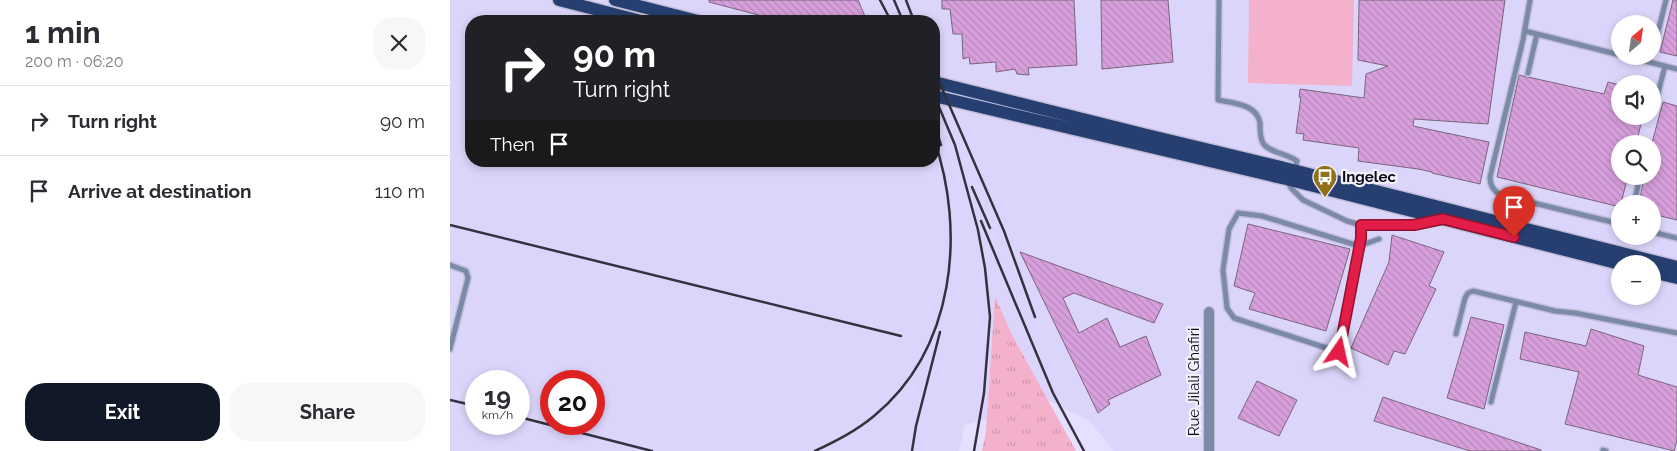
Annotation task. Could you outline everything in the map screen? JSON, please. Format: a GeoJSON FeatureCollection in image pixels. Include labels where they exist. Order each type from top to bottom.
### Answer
{"type":"FeatureCollection","features":[{"type":"Feature","properties":{"kind":"main road"},"geometry":{"type":"LineString","coordinates":[[559,0],[618,15]]}},
{"type":"Feature","properties":{"kind":"main road"},"geometry":{"type":"LineString","coordinates":[[615,0],[674,15]]}},
{"type":"Feature","properties":{"kind":"main road"},"geometry":{"type":"LineString","coordinates":[[940,83],[1147,135],[1443,219],[1611,262]]}},
{"type":"Feature","properties":{"kind":"main road"},"geometry":{"type":"LineString","coordinates":[[940,97],[1291,175],[1677,276]]}},
{"type":"Feature","properties":{"kind":"main road"},"geometry":{"type":"LineString","coordinates":[[1661,273],[1677,276]]}},
{"type":"Feature","properties":{"kind":"street","name":"Rue Jilali Ghafiri"},"geometry":{"type":"LineString","coordinates":[[1209,312],[1210,451]]}},
{"type":"Feature","properties":{"kind":"lane"},"geometry":{"type":"LineString","coordinates":[[1219,0],[1218,100],[1240,104],[1252,109],[1259,119],[1262,142],[1268,148],[1290,156],[1297,161],[1291,175],[1291,188],[1303,200],[1347,221],[1361,225],[1414,225],[1443,219]]}},
{"type":"Feature","properties":{"kind":"lane"},"geometry":{"type":"LineString","coordinates":[[1530,0],[1525,31],[1490,177],[1492,188],[1501,194],[1611,222]]}},
{"type":"Feature","properties":{"kind":"lane"},"geometry":{"type":"LineString","coordinates":[[1661,20],[1666,0]]}},
{"type":"Feature","properties":{"kind":"lane"},"geometry":{"type":"LineString","coordinates":[[1525,31],[1611,53]]}},
{"type":"Feature","properties":{"kind":"lane"},"geometry":{"type":"LineString","coordinates":[[1528,73],[1537,34]]}},
{"type":"Feature","properties":{"kind":"lane"},"geometry":{"type":"LineString","coordinates":[[1661,65],[1677,70]]}},
{"type":"Feature","properties":{"kind":"lane"},"geometry":{"type":"LineString","coordinates":[[1661,82],[1665,66]]}},
{"type":"Feature","properties":{"kind":"lane"},"geometry":{"type":"LineString","coordinates":[[1361,225],[1359,246],[1339,352],[1234,318],[1227,308],[1223,270],[1229,230],[1238,213],[1262,216],[1359,246],[1379,239]]}},
{"type":"Feature","properties":{"kind":"lane"},"geometry":{"type":"LineString","coordinates":[[1661,234],[1677,238]]}},
{"type":"Feature","properties":{"kind":"lane"},"geometry":{"type":"LineString","coordinates":[[450,266],[466,271],[468,278],[450,349]]}},
{"type":"Feature","properties":{"kind":"lane"},"geometry":{"type":"LineString","coordinates":[[1456,334],[1464,298],[1473,291],[1555,311],[1575,313],[1677,333]]}},
{"type":"Feature","properties":{"kind":"lane"},"geometry":{"type":"LineString","coordinates":[[1491,402],[1516,302]]}},
{"type":"Feature","properties":{"kind":"shaded area"},"geometry":{"type":"Polygon","coordinates":[[[450,0],[1677,0],[1677,451],[1113,451],[1089,420],[1047,400],[965,425],[959,451],[450,451],[450,0]]]}},
{"type":"Feature","properties":{"kind":"green space"},"geometry":{"type":"Polygon","coordinates":[[[1249,0],[1354,0],[1352,86],[1248,83],[1249,0]]]}},
{"type":"Feature","properties":{"kind":"green space"},"geometry":{"type":"Polygon","coordinates":[[[995,296],[1011,333],[1076,451],[982,451],[986,432],[995,296]]]}},
{"type":"Feature","properties":{"kind":"building"},"geometry":{"type":"Polygon","coordinates":[[[709,0],[858,0],[864,15],[758,15],[709,2],[709,0]]]}},
{"type":"Feature","properties":{"kind":"building"},"geometry":{"type":"Polygon","coordinates":[[[942,0],[1074,0],[1077,65],[1028,68],[1029,75],[1017,74],[1015,69],[996,72],[996,62],[970,64],[969,57],[963,59],[962,34],[953,34],[950,9],[942,9],[942,0]]]}},
{"type":"Feature","properties":{"kind":"building"},"geometry":{"type":"Polygon","coordinates":[[[1101,0],[1168,0],[1173,62],[1102,69],[1101,0]]]}},
{"type":"Feature","properties":{"kind":"building"},"geometry":{"type":"Polygon","coordinates":[[[1359,0],[1505,0],[1488,124],[1414,119],[1413,126],[1489,142],[1480,184],[1418,169],[1358,161],[1359,148],[1303,140],[1304,134],[1296,133],[1301,97],[1299,97],[1300,89],[1364,98],[1366,74],[1388,66],[1358,60],[1359,0]]]}},
{"type":"Feature","properties":{"kind":"building"},"geometry":{"type":"Polygon","coordinates":[[[1673,0],[1677,0],[1677,56],[1661,52],[1673,0]]]}},
{"type":"Feature","properties":{"kind":"building"},"geometry":{"type":"Polygon","coordinates":[[[1519,75],[1604,94],[1608,82],[1611,83],[1611,125],[1641,125],[1638,135],[1611,135],[1611,185],[1626,185],[1623,195],[1611,195],[1611,205],[1497,177],[1519,75]]]}},
{"type":"Feature","properties":{"kind":"building"},"geometry":{"type":"Polygon","coordinates":[[[1663,102],[1677,106],[1677,220],[1661,216],[1661,195],[1641,195],[1642,185],[1661,185],[1661,135],[1654,135],[1657,125],[1661,125],[1663,102]]]}},
{"type":"Feature","properties":{"kind":"building"},"geometry":{"type":"Polygon","coordinates":[[[1248,224],[1350,249],[1326,331],[1249,309],[1255,293],[1234,286],[1248,224]]]}},
{"type":"Feature","properties":{"kind":"building"},"geometry":{"type":"Polygon","coordinates":[[[1392,235],[1444,252],[1429,286],[1436,289],[1405,354],[1394,351],[1388,365],[1351,348],[1389,262],[1392,235]]]}},
{"type":"Feature","properties":{"kind":"building"},"geometry":{"type":"Polygon","coordinates":[[[1020,252],[1163,304],[1154,323],[1074,293],[1063,298],[1079,333],[1107,318],[1120,347],[1146,336],[1161,375],[1108,400],[1110,404],[1098,413],[1020,252]]]}},
{"type":"Feature","properties":{"kind":"building"},"geometry":{"type":"Polygon","coordinates":[[[1471,317],[1504,325],[1484,409],[1447,398],[1471,317]]]}},
{"type":"Feature","properties":{"kind":"building"},"geometry":{"type":"Polygon","coordinates":[[[1591,329],[1644,346],[1638,375],[1677,387],[1677,440],[1674,451],[1565,424],[1579,372],[1520,359],[1525,332],[1586,346],[1591,329]]]}},
{"type":"Feature","properties":{"kind":"building"},"geometry":{"type":"Polygon","coordinates":[[[1257,381],[1297,400],[1279,436],[1238,418],[1257,381]]]}},
{"type":"Feature","properties":{"kind":"building"},"geometry":{"type":"Polygon","coordinates":[[[1383,397],[1541,451],[1470,451],[1374,421],[1383,397]]]}},
{"type":"Feature","properties":{"kind":"railway"},"geometry":{"type":"LineString","coordinates":[[880,0],[888,15]]}},
{"type":"Feature","properties":{"kind":"railway"},"geometry":{"type":"LineString","coordinates":[[894,0],[900,15]]}},
{"type":"Feature","properties":{"kind":"railway"},"geometry":{"type":"LineString","coordinates":[[906,0],[912,15]]}},
{"type":"Feature","properties":{"kind":"railway"},"geometry":{"type":"LineString","coordinates":[[940,84],[1004,231],[1035,317]]}},
{"type":"Feature","properties":{"kind":"railway"},"geometry":{"type":"LineString","coordinates":[[940,109],[955,145],[978,230],[985,268],[990,317],[984,393],[974,451]]}},
{"type":"Feature","properties":{"kind":"railway"},"geometry":{"type":"LineString","coordinates":[[815,451],[846,435],[874,416],[901,389],[922,358],[937,323],[946,287],[950,250],[950,212],[940,161]]}},
{"type":"Feature","properties":{"kind":"railway"},"geometry":{"type":"LineString","coordinates":[[972,187],[990,228]]}},
{"type":"Feature","properties":{"kind":"railway"},"geometry":{"type":"LineString","coordinates":[[981,221],[1053,393],[1084,451]]}},
{"type":"Feature","properties":{"kind":"railway"},"geometry":{"type":"LineString","coordinates":[[450,225],[901,336]]}},
{"type":"Feature","properties":{"kind":"railway"},"geometry":{"type":"LineString","coordinates":[[912,451],[916,426],[940,332]]}},
{"type":"Feature","properties":{"kind":"railway"},"geometry":{"type":"LineString","coordinates":[[450,400],[465,403]]}},
{"type":"Feature","properties":{"kind":"railway"},"geometry":{"type":"LineString","coordinates":[[530,420],[652,451]]}},
{"type":"Feature","properties":{"kind":"place","name":"Ingelec"},"geometry":{"type":"Point","coordinates":[1325,198]}},
{"type":"Feature","properties":{"kind":"route"},"geometry":{"type":"LineString","coordinates":[[1339,352],[1361,238],[1361,225],[1414,225],[1443,219],[1514,237]]}}]}
